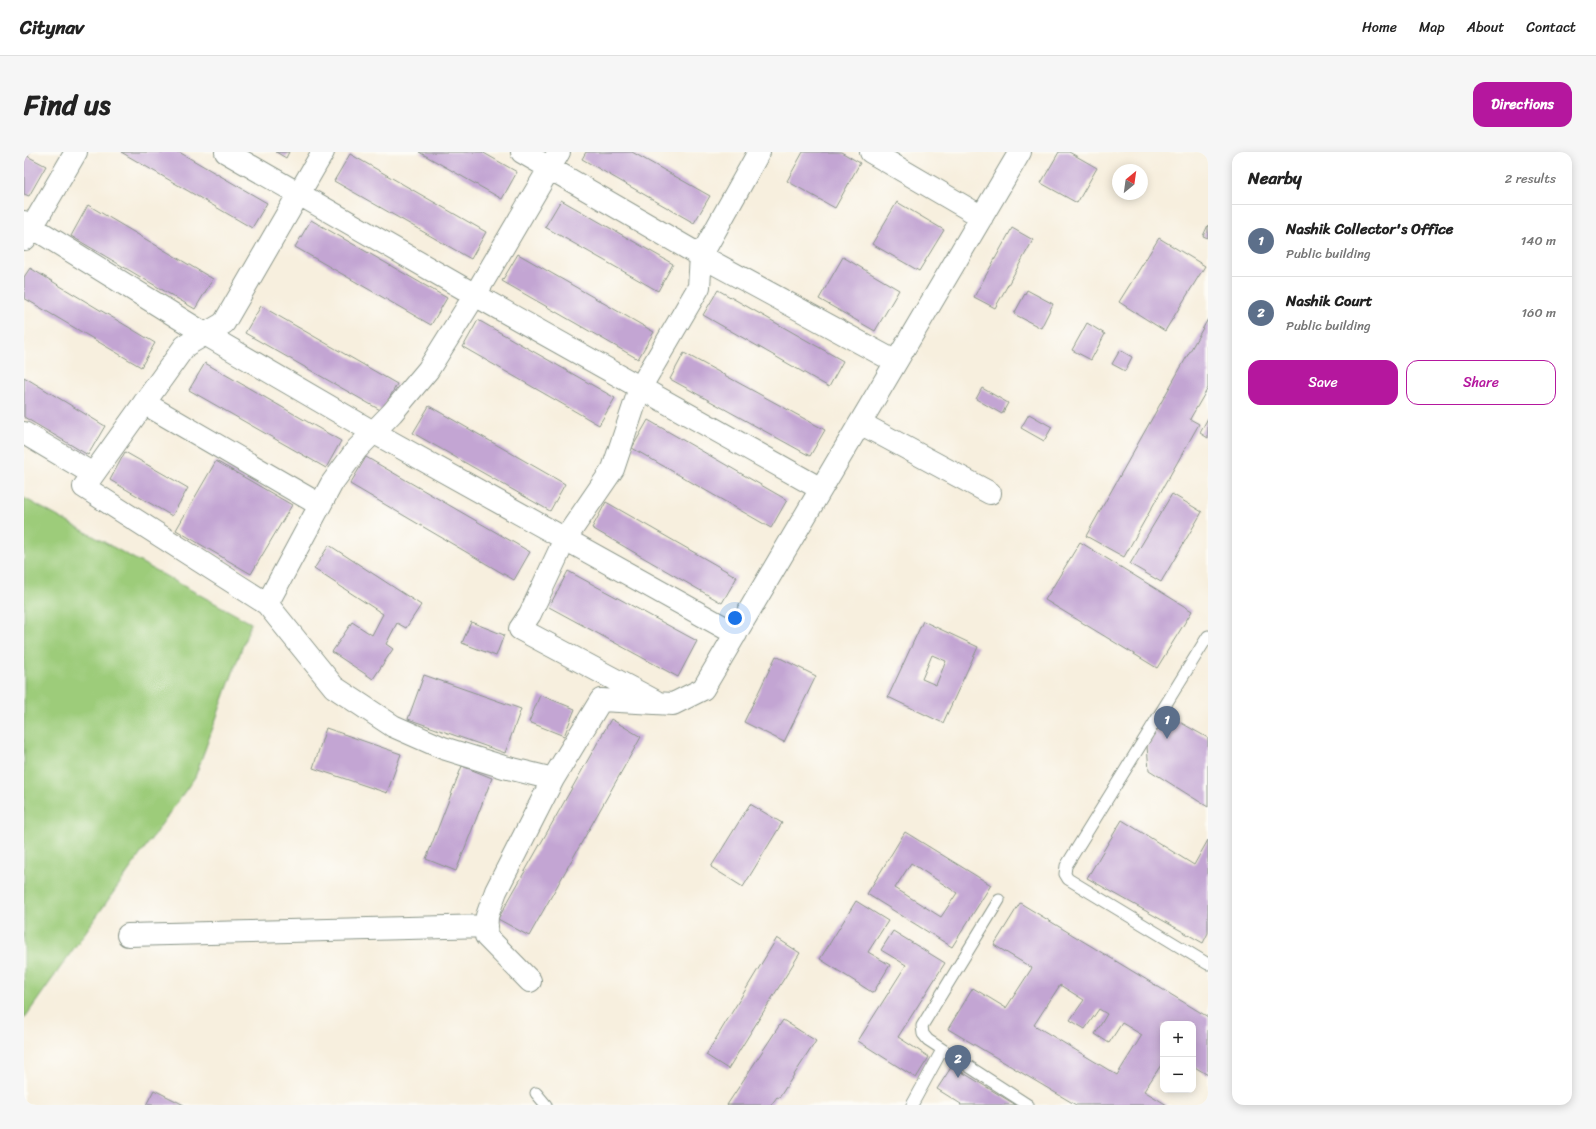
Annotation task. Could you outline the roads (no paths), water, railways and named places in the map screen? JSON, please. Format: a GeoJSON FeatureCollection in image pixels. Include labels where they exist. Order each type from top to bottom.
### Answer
{"type":"FeatureCollection","features":[{"type":"Feature","properties":{"kind":"street"},"geometry":{"type":"LineString","coordinates":[[76,152],[27,229],[373,432],[736,634]]}},
{"type":"Feature","properties":{"kind":"street"},"geometry":{"type":"LineString","coordinates":[[226,152],[475,295],[821,489]]}},
{"type":"Feature","properties":{"kind":"street"},"geometry":{"type":"LineString","coordinates":[[323,152],[224,322],[185,346],[84,487],[267,604],[334,687],[392,726],[443,748],[504,767],[553,779]]}},
{"type":"Feature","properties":{"kind":"street"},"geometry":{"type":"LineString","coordinates":[[522,152],[554,160],[701,256],[896,362]]}},
{"type":"Feature","properties":{"kind":"street"},"geometry":{"type":"LineString","coordinates":[[661,704],[520,629],[530,614],[565,539],[612,469],[640,388],[699,288],[701,256],[759,152]]}},
{"type":"Feature","properties":{"kind":"street"},"geometry":{"type":"LineString","coordinates":[[871,152],[982,217]]}},
{"type":"Feature","properties":{"kind":"street"},"geometry":{"type":"LineString","coordinates":[[530,981],[486,936],[487,916],[496,891],[553,779],[601,700],[673,704],[703,689],[1020,152]]}},
{"type":"Feature","properties":{"kind":"street"},"geometry":{"type":"LineString","coordinates":[[267,604],[332,483],[357,449],[392,413],[428,370],[475,295],[554,160]]}},
{"type":"Feature","properties":{"kind":"street"},"geometry":{"type":"LineString","coordinates":[[144,403],[320,505]]}},
{"type":"Feature","properties":{"kind":"street"},"geometry":{"type":"LineString","coordinates":[[860,423],[990,493]]}},
{"type":"Feature","properties":{"kind":"street"},"geometry":{"type":"LineString","coordinates":[[24,433],[93,474]]}},
{"type":"Feature","properties":{"kind":"street"},"geometry":{"type":"LineString","coordinates":[[128,935],[487,926]]}},
{"type":"Feature","properties":{"kind":"lane"},"geometry":{"type":"LineString","coordinates":[[1208,636],[1066,866],[1064,874],[1068,879],[1208,964]]}},
{"type":"Feature","properties":{"kind":"lane"},"geometry":{"type":"LineString","coordinates":[[999,900],[922,1026],[923,1034],[928,1040],[942,1050],[1028,1105]]}},
{"type":"Feature","properties":{"kind":"lane"},"geometry":{"type":"LineString","coordinates":[[912,1105],[942,1050]]}},
{"type":"Feature","properties":{"kind":"lane"},"geometry":{"type":"LineString","coordinates":[[536,1093],[546,1105]]}},
{"type":"Feature","properties":{"kind":"place","name":"Nashik Collector's Office"},"geometry":{"type":"Point","coordinates":[1167,739]}},
{"type":"Feature","properties":{"kind":"place","name":"Nashik Court"},"geometry":{"type":"Point","coordinates":[958,1078]}}]}
